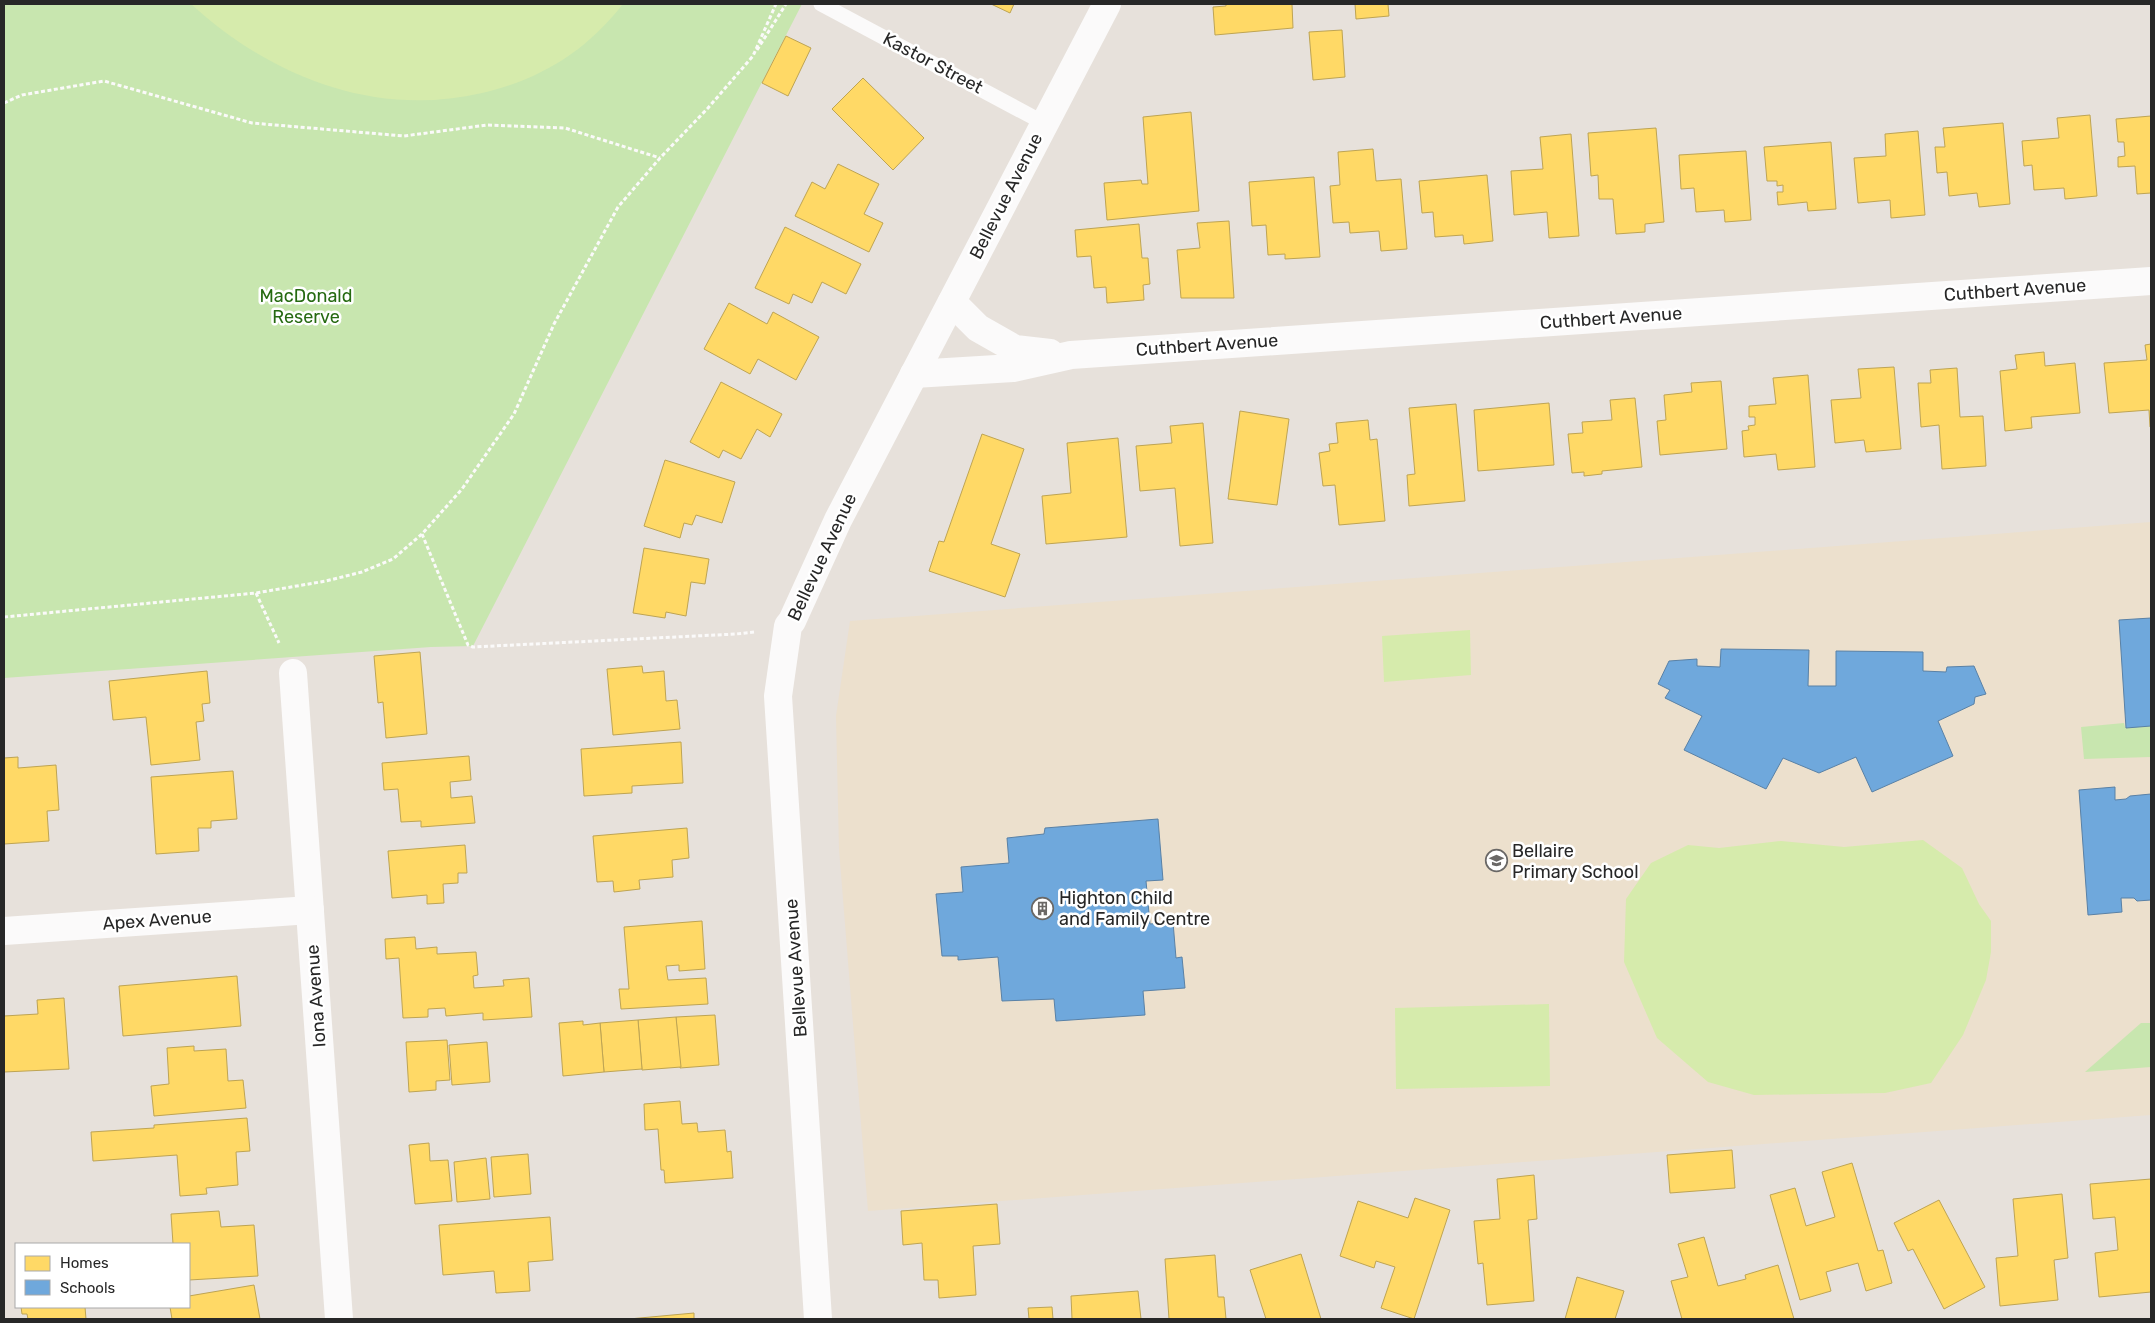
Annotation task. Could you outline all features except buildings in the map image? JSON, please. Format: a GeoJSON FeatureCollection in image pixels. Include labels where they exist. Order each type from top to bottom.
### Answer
{"type":"FeatureCollection","features":[{"type":"Feature","properties":{"kind":"street","name":"Bellevue Avenue"},"geometry":{"type":"LineString","coordinates":[[818,1319],[778,696],[788,626],[838,520],[1107,4]]}},
{"type":"Feature","properties":{"kind":"street","name":"Cuthbert Avenue"},"geometry":{"type":"LineString","coordinates":[[914,374],[1013,368],[1071,355],[2151,280]]}},
{"type":"Feature","properties":{"kind":"street","name":"Cuthbert Avenue"},"geometry":{"type":"LineString","coordinates":[[952,302],[978,328],[1015,349],[1071,355]]}},
{"type":"Feature","properties":{"kind":"street","name":"Iona Avenue"},"geometry":{"type":"LineString","coordinates":[[293,673],[339,1319]]}},
{"type":"Feature","properties":{"kind":"street","name":"Apex Avenue"},"geometry":{"type":"LineString","coordinates":[[4,931],[310,910]]}},
{"type":"Feature","properties":{"kind":"lane","name":"Kastor Street"},"geometry":{"type":"LineString","coordinates":[[821,4],[1044,122]]}},
{"type":"Feature","properties":{"kind":"path"},"geometry":{"type":"LineString","coordinates":[[753,56],[776,4]]}},
{"type":"Feature","properties":{"kind":"path"},"geometry":{"type":"LineString","coordinates":[[4,617],[256,593],[326,581],[362,572],[393,559],[422,534],[462,489],[514,414],[554,324],[618,207],[753,56],[786,4]]}},
{"type":"Feature","properties":{"kind":"path"},"geometry":{"type":"LineString","coordinates":[[4,104],[22,95],[104,81],[252,123],[404,136],[487,124],[565,128],[660,158]]}},
{"type":"Feature","properties":{"kind":"path"},"geometry":{"type":"LineString","coordinates":[[422,534],[468,645],[473,647],[736,634],[788,626]]}},
{"type":"Feature","properties":{"kind":"path"},"geometry":{"type":"LineString","coordinates":[[256,593],[293,673]]}},
{"type":"Feature","properties":{"kind":"shaded area","name":"Bellaire Primary School"},"geometry":{"type":"Polygon","coordinates":[[[2151,522],[2151,1115],[868,1211],[839,849],[836,716],[850,621],[2151,522]]]}},
{"type":"Feature","properties":{"kind":"green space","name":"MacDonald Reserve"},"geometry":{"type":"Polygon","coordinates":[[[4,4],[802,4],[473,646],[431,647],[4,678],[4,4]]]}},
{"type":"Feature","properties":{"kind":"green space"},"geometry":{"type":"Polygon","coordinates":[[[191,4],[623,4],[577,50],[543,71],[524,80],[482,93],[442,99],[402,100],[364,95],[326,85],[290,71],[255,52],[222,30],[191,4]]]}},
{"type":"Feature","properties":{"kind":"green space"},"geometry":{"type":"Polygon","coordinates":[[[1470,630],[1471,675],[1384,682],[1382,636],[1470,630]]]}},
{"type":"Feature","properties":{"kind":"green space"},"geometry":{"type":"Polygon","coordinates":[[[2124,723],[2125,727],[2151,725],[2151,757],[2084,759],[2081,727],[2124,723]]]}},
{"type":"Feature","properties":{"kind":"green space"},"geometry":{"type":"Polygon","coordinates":[[[1923,840],[1962,868],[1979,904],[1991,921],[1991,952],[1986,980],[1963,1035],[1931,1083],[1885,1093],[1754,1095],[1708,1082],[1657,1038],[1624,962],[1626,899],[1651,863],[1688,845],[1719,848],[1781,841],[1844,847],[1923,840]]]}},
{"type":"Feature","properties":{"kind":"green space"},"geometry":{"type":"Polygon","coordinates":[[[1549,1004],[1550,1086],[1396,1089],[1395,1008],[1549,1004]]]}},
{"type":"Feature","properties":{"kind":"green space"},"geometry":{"type":"Polygon","coordinates":[[[2141,1023],[2151,1023],[2151,1067],[2085,1072],[2141,1023]]]}},
{"type":"Feature","properties":{"kind":"place","name":"Bellaire Primary School"},"geometry":{"type":"Point","coordinates":[1496,861]}},
{"type":"Feature","properties":{"kind":"place","name":"Highton Child and Family Centre"},"geometry":{"type":"Point","coordinates":[1043,908]}}]}
